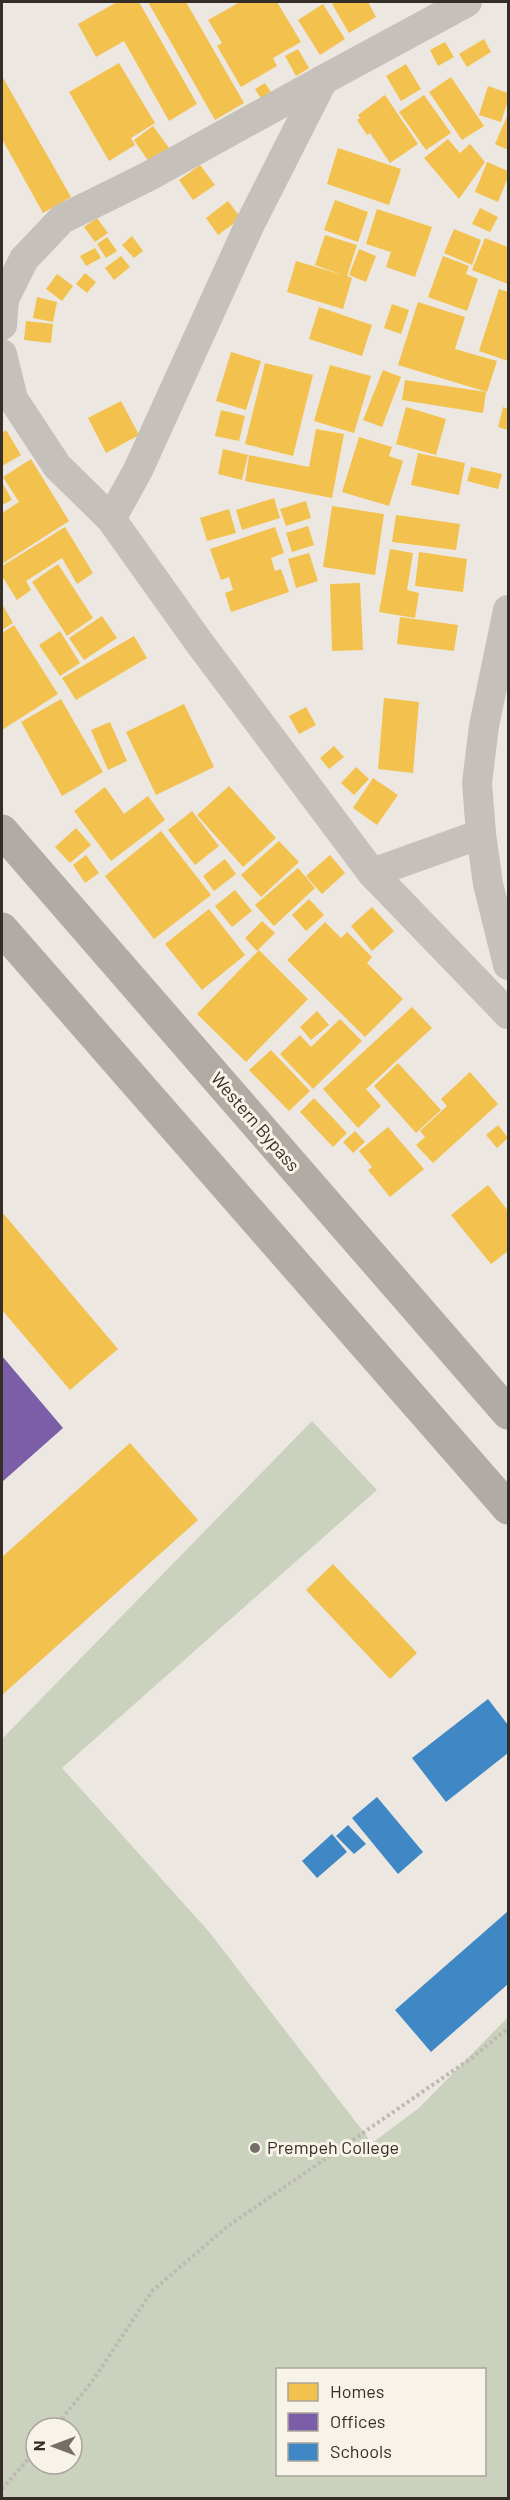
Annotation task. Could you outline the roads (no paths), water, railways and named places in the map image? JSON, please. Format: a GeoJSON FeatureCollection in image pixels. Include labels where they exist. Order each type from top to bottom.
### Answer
{"type":"FeatureCollection","features":[{"type":"Feature","properties":{"kind":"highway","name":"Western Bypass"},"geometry":{"type":"LineString","coordinates":[[2,831],[508,1413]]}},
{"type":"Feature","properties":{"kind":"highway"},"geometry":{"type":"LineString","coordinates":[[2,929],[508,1508]]}},
{"type":"Feature","properties":{"kind":"street"},"geometry":{"type":"LineString","coordinates":[[2,324],[4,298],[24,259],[62,219],[149,176],[466,2]]}},
{"type":"Feature","properties":{"kind":"street"},"geometry":{"type":"LineString","coordinates":[[111,519],[138,470],[249,226],[323,80]]}},
{"type":"Feature","properties":{"kind":"street"},"geometry":{"type":"LineString","coordinates":[[2,354],[13,399],[57,466],[111,519],[198,641],[372,873],[508,1014]]}},
{"type":"Feature","properties":{"kind":"street"},"geometry":{"type":"LineString","coordinates":[[508,610],[484,726],[477,783],[488,884],[508,964]]}},
{"type":"Feature","properties":{"kind":"street"},"geometry":{"type":"LineString","coordinates":[[372,873],[481,834]]}},
{"type":"Feature","properties":{"kind":"place","name":"Prempeh College"},"geometry":{"type":"Point","coordinates":[255,2148]}}]}
